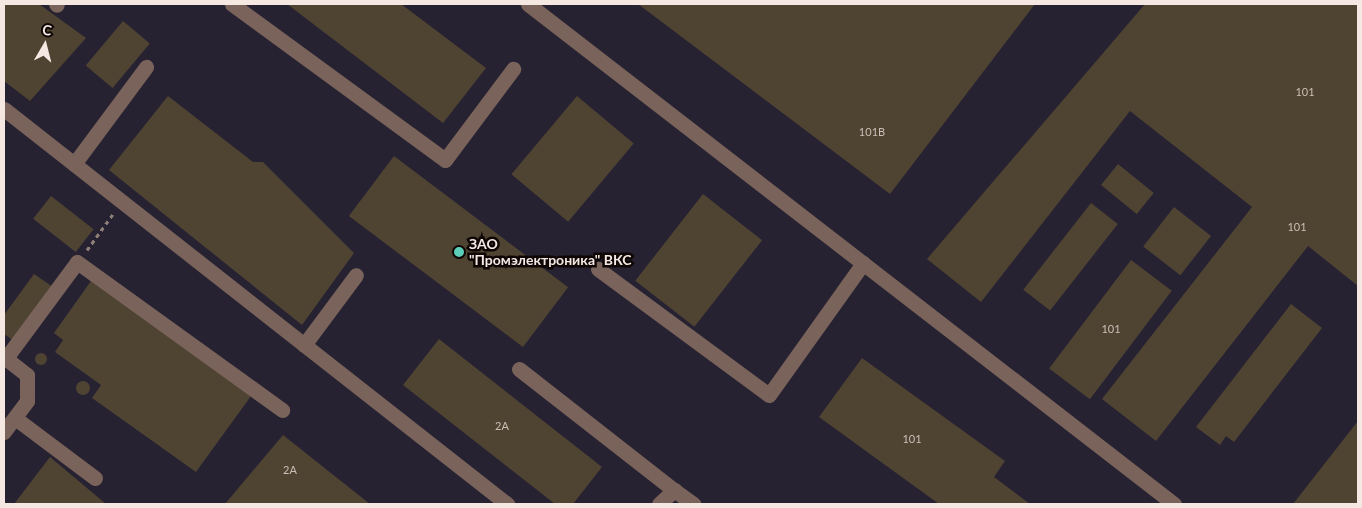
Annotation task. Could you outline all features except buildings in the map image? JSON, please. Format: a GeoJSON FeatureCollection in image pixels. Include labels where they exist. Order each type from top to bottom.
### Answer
{"type":"FeatureCollection","features":[{"type":"Feature","properties":{"kind":"lane"},"geometry":{"type":"LineString","coordinates":[[232,4],[445,160],[513,69]]}},
{"type":"Feature","properties":{"kind":"lane"},"geometry":{"type":"LineString","coordinates":[[528,4],[1174,504]]}},
{"type":"Feature","properties":{"kind":"lane"},"geometry":{"type":"LineString","coordinates":[[74,164],[146,67]]}},
{"type":"Feature","properties":{"kind":"lane"},"geometry":{"type":"LineString","coordinates":[[4,109],[507,504]]}},
{"type":"Feature","properties":{"kind":"lane"},"geometry":{"type":"LineString","coordinates":[[4,432],[26,401],[27,375],[5,358],[77,262],[282,410]]}},
{"type":"Feature","properties":{"kind":"lane"},"geometry":{"type":"LineString","coordinates":[[598,269],[769,395],[863,263]]}},
{"type":"Feature","properties":{"kind":"lane"},"geometry":{"type":"LineString","coordinates":[[304,345],[356,275]]}},
{"type":"Feature","properties":{"kind":"lane"},"geometry":{"type":"LineString","coordinates":[[519,368],[693,504]]}},
{"type":"Feature","properties":{"kind":"lane"},"geometry":{"type":"LineString","coordinates":[[15,418],[95,478]]}},
{"type":"Feature","properties":{"kind":"lane"},"geometry":{"type":"LineString","coordinates":[[659,504],[674,490]]}},
{"type":"Feature","properties":{"kind":"path"},"geometry":{"type":"LineString","coordinates":[[77,262],[122,202]]}},
{"type":"Feature","properties":{"kind":"shaded area"},"geometry":{"type":"Polygon","coordinates":[[[4,4],[1358,4],[1358,504],[4,504],[4,4]]]}},
{"type":"Feature","properties":{"kind":"place","name":"ЗАО \"Промэлектроника\" ВКС"},"geometry":{"type":"Point","coordinates":[459,252]}}]}
